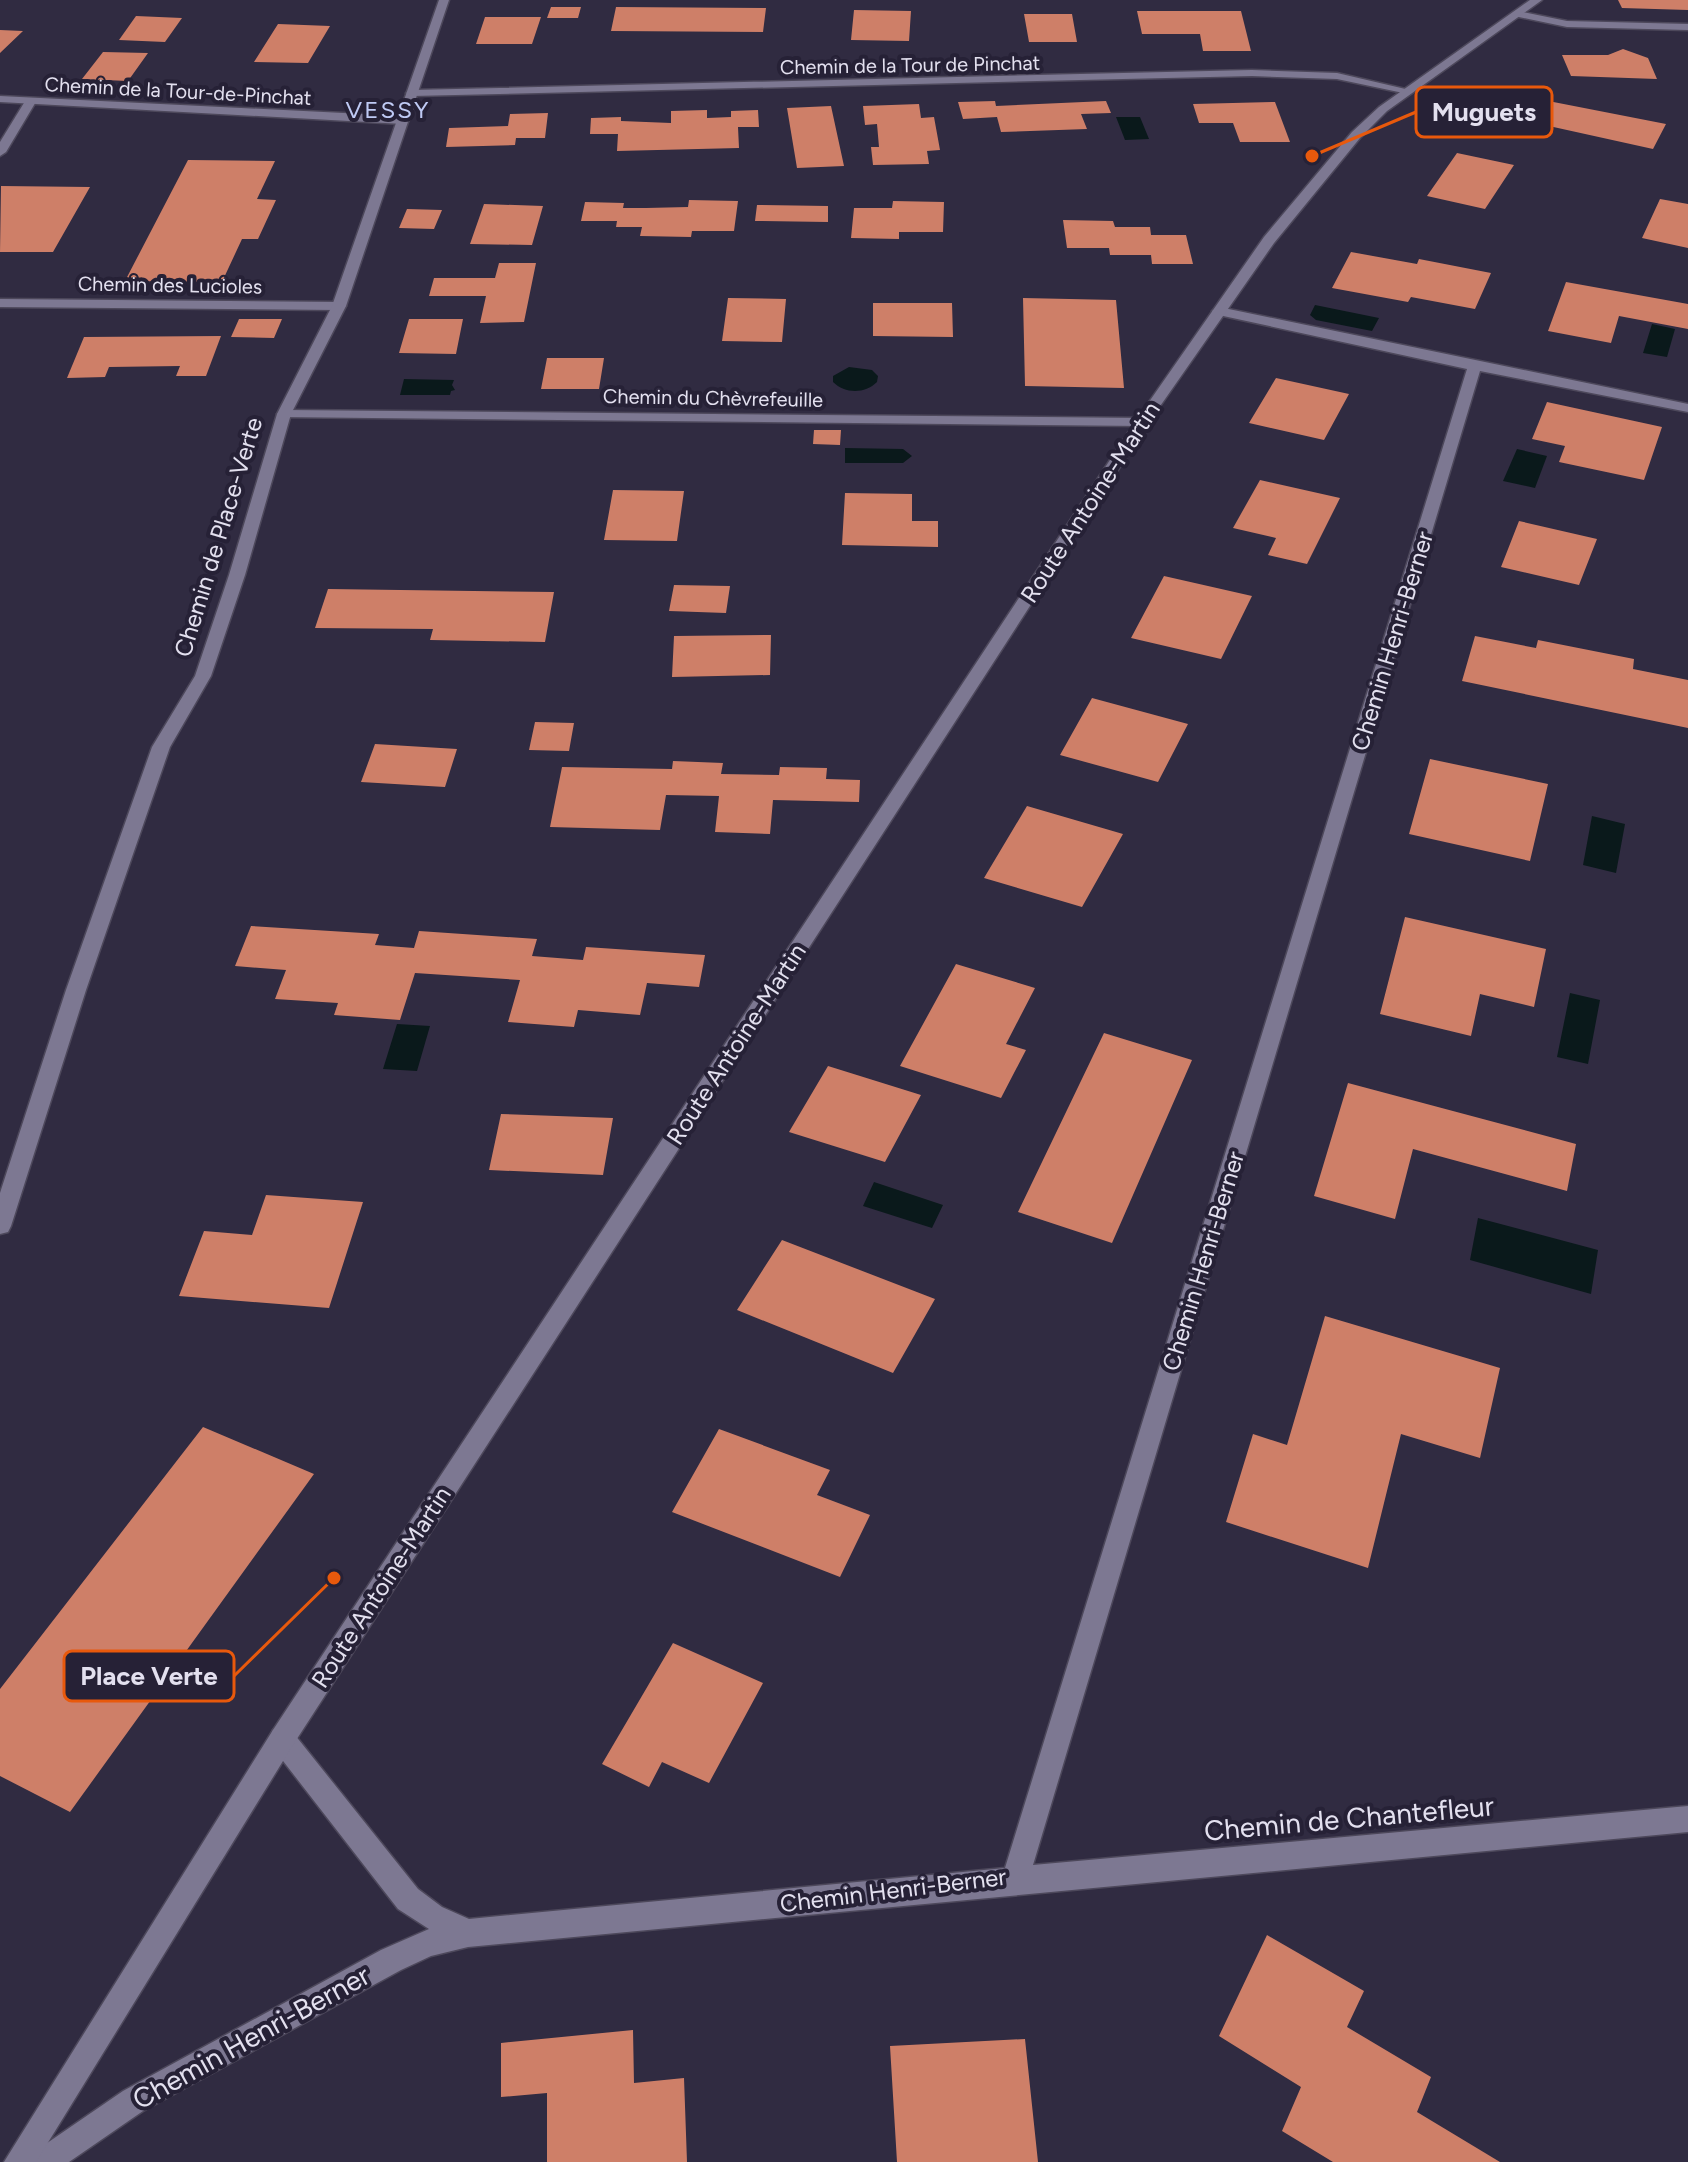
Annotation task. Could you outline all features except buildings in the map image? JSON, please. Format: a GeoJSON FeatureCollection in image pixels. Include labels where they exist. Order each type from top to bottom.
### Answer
{"type":"FeatureCollection","features":[{"type":"Feature","properties":{"kind":"street","name":"Chemin de Place-Verte"},"geometry":{"type":"LineString","coordinates":[[0,1226],[76,990],[161,747],[203,676],[237,575],[284,414],[339,306],[444,0]]}},
{"type":"Feature","properties":{"kind":"street","name":"Route Antoine-Martin"},"geometry":{"type":"LineString","coordinates":[[19,2162],[282,1739],[1142,422],[1219,311],[1269,240],[1369,120],[1537,0]]}},
{"type":"Feature","properties":{"kind":"street"},"geometry":{"type":"LineString","coordinates":[[1518,14],[1567,24],[1688,27]]}},
{"type":"Feature","properties":{"kind":"street","name":"Chemin de la Tour de Pinchat"},"geometry":{"type":"LineString","coordinates":[[412,93],[1252,73],[1337,76],[1408,91]]}},
{"type":"Feature","properties":{"kind":"street","name":"Chemin de la Tour-de-Pinchat"},"geometry":{"type":"LineString","coordinates":[[0,99],[403,120]]}},
{"type":"Feature","properties":{"kind":"street"},"geometry":{"type":"LineString","coordinates":[[0,152],[31,100]]}},
{"type":"Feature","properties":{"kind":"street","name":"Chemin des Lucioles"},"geometry":{"type":"LineString","coordinates":[[0,303],[339,306]]}},
{"type":"Feature","properties":{"kind":"street"},"geometry":{"type":"LineString","coordinates":[[1219,311],[1688,408]]}},
{"type":"Feature","properties":{"kind":"street","name":"Chemin Henri-Berner"},"geometry":{"type":"LineString","coordinates":[[44,2162],[133,2101],[391,1960],[429,1943],[468,1933],[1015,1880],[1475,366]]}},
{"type":"Feature","properties":{"kind":"street","name":"Chemin du Chèvrefeuille"},"geometry":{"type":"LineString","coordinates":[[284,414],[1142,422]]}},
{"type":"Feature","properties":{"kind":"street","name":"Chemin Henri-Berner"},"geometry":{"type":"LineString","coordinates":[[282,1739],[408,1899],[432,1917],[468,1933]]}},
{"type":"Feature","properties":{"kind":"street","name":"Chemin de Chantefleur"},"geometry":{"type":"LineString","coordinates":[[1015,1880],[1688,1819]]}},
{"type":"Feature","properties":{"kind":"shaded area"},"geometry":{"type":"Polygon","coordinates":[[[1116,117],[1140,117],[1149,139],[1125,140],[1116,117]]]}},
{"type":"Feature","properties":{"kind":"shaded area"},"geometry":{"type":"Polygon","coordinates":[[[1315,305],[1379,318],[1372,331],[1316,320],[1310,315],[1315,305]]]}},
{"type":"Feature","properties":{"kind":"shaded area"},"geometry":{"type":"Polygon","coordinates":[[[1652,324],[1675,329],[1667,357],[1643,353],[1652,324]]]}},
{"type":"Feature","properties":{"kind":"shaded area"},"geometry":{"type":"Polygon","coordinates":[[[849,367],[872,370],[878,376],[877,382],[861,390],[838,386],[833,382],[833,376],[849,367]]]}},
{"type":"Feature","properties":{"kind":"shaded area"},"geometry":{"type":"Polygon","coordinates":[[[404,379],[454,380],[452,385],[455,390],[450,395],[400,395],[404,379]]]}},
{"type":"Feature","properties":{"kind":"shaded area"},"geometry":{"type":"Polygon","coordinates":[[[845,448],[903,449],[912,456],[903,463],[845,463],[845,448]]]}},
{"type":"Feature","properties":{"kind":"shaded area"},"geometry":{"type":"Polygon","coordinates":[[[1517,449],[1547,456],[1535,488],[1503,481],[1517,449]]]}},
{"type":"Feature","properties":{"kind":"shaded area"},"geometry":{"type":"Polygon","coordinates":[[[1592,816],[1625,824],[1616,873],[1583,865],[1592,816]]]}},
{"type":"Feature","properties":{"kind":"shaded area"},"geometry":{"type":"Polygon","coordinates":[[[1570,993],[1600,1000],[1588,1064],[1557,1057],[1570,993]]]}},
{"type":"Feature","properties":{"kind":"shaded area"},"geometry":{"type":"Polygon","coordinates":[[[397,1024],[430,1026],[417,1071],[383,1069],[397,1024]]]}},
{"type":"Feature","properties":{"kind":"shaded area"},"geometry":{"type":"Polygon","coordinates":[[[874,1182],[943,1205],[932,1228],[863,1206],[874,1182]]]}},
{"type":"Feature","properties":{"kind":"shaded area"},"geometry":{"type":"Polygon","coordinates":[[[1478,1218],[1598,1250],[1591,1294],[1470,1260],[1478,1218]]]}},
{"type":"Feature","properties":{"kind":"place","name":"Muguets"},"geometry":{"type":"Point","coordinates":[1312,156]}},
{"type":"Feature","properties":{"kind":"place","name":"Place Verte"},"geometry":{"type":"Point","coordinates":[334,1578]}},
{"type":"Feature","properties":{"kind":"district","name":"VESSY"},"geometry":{"type":"Point","coordinates":[388,109]}}]}
